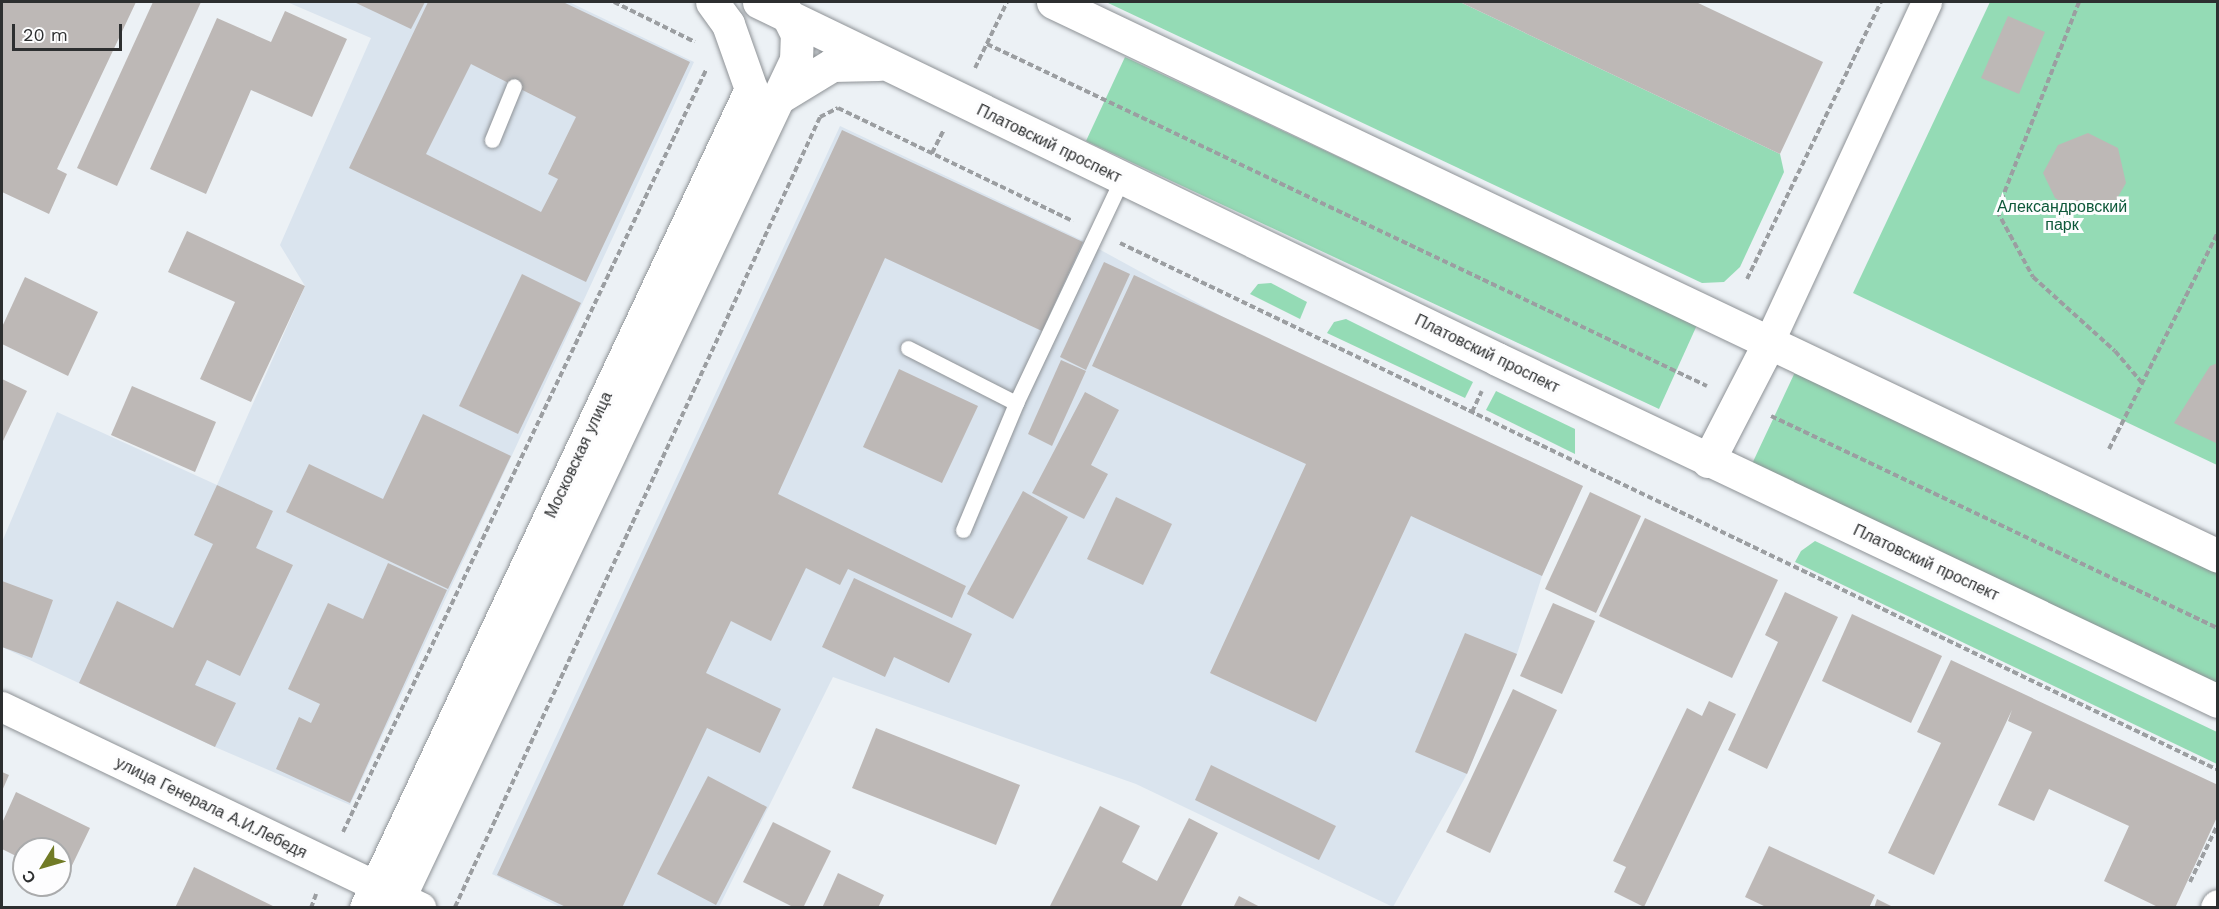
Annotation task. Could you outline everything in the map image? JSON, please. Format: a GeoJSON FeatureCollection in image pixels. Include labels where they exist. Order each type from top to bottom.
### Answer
{"type":"FeatureCollection","features":[{"type":"Feature","properties":{"kind":"main road","name":"Московская улица"},"geometry":{"type":"LineString","coordinates":[[391,901],[751,89],[728,24],[712,2]]}},
{"type":"Feature","properties":{"kind":"main road"},"geometry":{"type":"LineString","coordinates":[[1053,2],[2217,556]]}},
{"type":"Feature","properties":{"kind":"main road","name":"Московская улица"},"geometry":{"type":"LineString","coordinates":[[391,901],[774,101],[796,60],[796,34],[775,6]]}},
{"type":"Feature","properties":{"kind":"main road","name":"Платовский проспект"},"geometry":{"type":"LineString","coordinates":[[775,6],[884,65],[1708,461],[2217,701]]}},
{"type":"Feature","properties":{"kind":"main road"},"geometry":{"type":"LineString","coordinates":[[774,101],[832,65],[855,62],[884,65]]}},
{"type":"Feature","properties":{"kind":"main road"},"geometry":{"type":"LineString","coordinates":[[1708,461],[1769,343]]}},
{"type":"Feature","properties":{"kind":"street"},"geometry":{"type":"LineString","coordinates":[[1769,343],[1927,2]]}},
{"type":"Feature","properties":{"kind":"street","name":"улица Генерала А.И.Лебедя"},"geometry":{"type":"LineString","coordinates":[[2,707],[329,864],[391,901]]}},
{"type":"Feature","properties":{"kind":"lane"},"geometry":{"type":"LineString","coordinates":[[492,140],[514,86]]}},
{"type":"Feature","properties":{"kind":"lane"},"geometry":{"type":"LineString","coordinates":[[963,530],[1016,403],[1122,179]]}},
{"type":"Feature","properties":{"kind":"lane"},"geometry":{"type":"LineString","coordinates":[[908,348],[1016,403]]}},
{"type":"Feature","properties":{"kind":"path"},"geometry":{"type":"LineString","coordinates":[[614,2],[696,42],[700,50]]}},
{"type":"Feature","properties":{"kind":"path"},"geometry":{"type":"LineString","coordinates":[[1747,279],[1881,2]]}},
{"type":"Feature","properties":{"kind":"path"},"geometry":{"type":"LineString","coordinates":[[2079,2],[1997,211],[2033,277],[2115,351],[2143,384]]}},
{"type":"Feature","properties":{"kind":"path"},"geometry":{"type":"LineString","coordinates":[[987,44],[2217,628]]}},
{"type":"Feature","properties":{"kind":"path"},"geometry":{"type":"LineString","coordinates":[[311,908],[329,864],[707,66]]}},
{"type":"Feature","properties":{"kind":"path"},"geometry":{"type":"LineString","coordinates":[[455,908],[820,117],[838,108],[2217,770]]}},
{"type":"Feature","properties":{"kind":"path"},"geometry":{"type":"LineString","coordinates":[[2109,449],[2217,232]]}},
{"type":"Feature","properties":{"kind":"path"},"geometry":{"type":"LineString","coordinates":[[2188,886],[2217,824]]}},
{"type":"Feature","properties":{"kind":"shaded area"},"geometry":{"type":"Polygon","coordinates":[[[287,2],[569,2],[694,62],[350,805],[215,747],[2,647],[2,542],[57,412],[217,485],[305,286],[280,245],[371,38],[287,2]]]}},
{"type":"Feature","properties":{"kind":"shaded area"},"geometry":{"type":"Polygon","coordinates":[[[840,126],[1086,242],[1256,335],[1583,486],[1542,576],[1517,654],[1467,774],[1393,907],[1136,784],[833,677],[719,907],[560,907],[492,874],[840,126]]]}},
{"type":"Feature","properties":{"kind":"green space"},"geometry":{"type":"Polygon","coordinates":[[[1106,2],[1460,2],[1780,154],[1784,172],[1740,267],[1724,282],[1702,283],[1106,2]]]}},
{"type":"Feature","properties":{"kind":"green space","name":"Александровский парк"},"geometry":{"type":"Polygon","coordinates":[[[1990,2],[2217,2],[2217,465],[1853,293],[1990,2]]]}},
{"type":"Feature","properties":{"kind":"green space"},"geometry":{"type":"Polygon","coordinates":[[[1125,57],[1697,325],[1659,409],[1086,141],[1125,57]]]}},
{"type":"Feature","properties":{"kind":"green space"},"geometry":{"type":"Polygon","coordinates":[[[1271,283],[1307,302],[1300,319],[1250,294],[1258,284],[1271,283]]]}},
{"type":"Feature","properties":{"kind":"green space"},"geometry":{"type":"Polygon","coordinates":[[[1346,319],[1473,382],[1465,398],[1327,333],[1334,322],[1346,319]]]}},
{"type":"Feature","properties":{"kind":"green space"},"geometry":{"type":"Polygon","coordinates":[[[1796,370],[2217,569],[2217,687],[1751,466],[1796,370]]]}},
{"type":"Feature","properties":{"kind":"green space"},"geometry":{"type":"Polygon","coordinates":[[[1496,391],[1575,429],[1575,454],[1486,410],[1496,391]]]}},
{"type":"Feature","properties":{"kind":"green space"},"geometry":{"type":"Polygon","coordinates":[[[1815,541],[2217,732],[2217,764],[1795,562],[1801,551],[1815,541]]]}},
{"type":"Feature","properties":{"kind":"building"},"geometry":{"type":"Polygon","coordinates":[[[2,2],[136,2],[57,169],[67,174],[49,214],[2,192],[2,2]]]}},
{"type":"Feature","properties":{"kind":"building"},"geometry":{"type":"Polygon","coordinates":[[[153,2],[201,2],[117,186],[77,168],[153,2]]]}},
{"type":"Feature","properties":{"kind":"building"},"geometry":{"type":"Polygon","coordinates":[[[354,2],[425,2],[411,29],[354,2]]]}},
{"type":"Feature","properties":{"kind":"building"},"geometry":{"type":"Polygon","coordinates":[[[428,2],[563,2],[690,62],[586,282],[349,168],[428,2]],[[471,64],[426,154],[541,212],[558,179],[548,174],[576,117],[471,64]]]}},
{"type":"Feature","properties":{"kind":"building"},"geometry":{"type":"Polygon","coordinates":[[[1460,2],[1696,2],[1823,62],[1780,154],[1460,2]]]}},
{"type":"Feature","properties":{"kind":"building"},"geometry":{"type":"Polygon","coordinates":[[[285,11],[347,39],[312,117],[251,90],[206,194],[150,169],[217,18],[271,42],[285,11]]]}},
{"type":"Feature","properties":{"kind":"building"},"geometry":{"type":"Polygon","coordinates":[[[2008,16],[2045,32],[2019,94],[1981,78],[2008,16]]]}},
{"type":"Feature","properties":{"kind":"building"},"geometry":{"type":"Polygon","coordinates":[[[842,130],[1083,242],[1042,331],[885,258],[778,494],[966,586],[952,618],[848,569],[840,585],[806,568],[771,641],[731,621],[706,673],[781,709],[760,753],[707,728],[622,908],[568,908],[497,875],[842,130]]]}},
{"type":"Feature","properties":{"kind":"building"},"geometry":{"type":"Polygon","coordinates":[[[2088,133],[2118,148],[2126,183],[2111,209],[2079,213],[2055,198],[2043,173],[2058,145],[2088,133]]]}},
{"type":"Feature","properties":{"kind":"building"},"geometry":{"type":"Polygon","coordinates":[[[187,231],[305,286],[251,402],[200,379],[235,302],[168,272],[187,231]]]}},
{"type":"Feature","properties":{"kind":"building"},"geometry":{"type":"Polygon","coordinates":[[[1104,262],[1130,274],[1086,370],[1060,357],[1104,262]]]}},
{"type":"Feature","properties":{"kind":"building"},"geometry":{"type":"Polygon","coordinates":[[[522,274],[581,303],[518,434],[459,406],[522,274]]]}},
{"type":"Feature","properties":{"kind":"building"},"geometry":{"type":"Polygon","coordinates":[[[1134,275],[1583,486],[1542,576],[1411,516],[1316,722],[1210,673],[1306,464],[1092,366],[1134,275]]]}},
{"type":"Feature","properties":{"kind":"building"},"geometry":{"type":"Polygon","coordinates":[[[25,277],[98,312],[68,376],[2,344],[2,327],[25,277]]]}},
{"type":"Feature","properties":{"kind":"building"},"geometry":{"type":"Polygon","coordinates":[[[1061,360],[1086,371],[1052,446],[1028,434],[1061,360]]]}},
{"type":"Feature","properties":{"kind":"building"},"geometry":{"type":"Polygon","coordinates":[[[2218,363],[2218,444],[2174,423],[2210,366],[2218,363]]]}},
{"type":"Feature","properties":{"kind":"building"},"geometry":{"type":"Polygon","coordinates":[[[899,369],[978,406],[942,483],[863,447],[899,369]]]}},
{"type":"Feature","properties":{"kind":"building"},"geometry":{"type":"Polygon","coordinates":[[[2,379],[27,391],[3,441],[2,441],[2,379]]]}},
{"type":"Feature","properties":{"kind":"building"},"geometry":{"type":"Polygon","coordinates":[[[132,386],[216,422],[195,472],[111,435],[132,386]]]}},
{"type":"Feature","properties":{"kind":"building"},"geometry":{"type":"Polygon","coordinates":[[[1085,392],[1119,410],[1091,465],[1108,474],[1084,519],[1032,493],[1085,392]]]}},
{"type":"Feature","properties":{"kind":"building"},"geometry":{"type":"Polygon","coordinates":[[[423,414],[511,456],[448,589],[286,512],[309,464],[383,499],[423,414]]]}},
{"type":"Feature","properties":{"kind":"building"},"geometry":{"type":"Polygon","coordinates":[[[217,485],[273,511],[256,548],[293,565],[240,676],[207,660],[195,685],[236,703],[215,747],[79,683],[117,601],[173,628],[213,544],[194,535],[217,485]]]}},
{"type":"Feature","properties":{"kind":"building"},"geometry":{"type":"Polygon","coordinates":[[[1023,491],[1068,517],[1013,619],[967,594],[1023,491]]]}},
{"type":"Feature","properties":{"kind":"building"},"geometry":{"type":"Polygon","coordinates":[[[1590,492],[1641,516],[1596,613],[1545,589],[1590,492]]]}},
{"type":"Feature","properties":{"kind":"building"},"geometry":{"type":"Polygon","coordinates":[[[1116,497],[1172,524],[1143,585],[1087,559],[1116,497]]]}},
{"type":"Feature","properties":{"kind":"building"},"geometry":{"type":"Polygon","coordinates":[[[1645,518],[1778,580],[1732,678],[1599,616],[1645,518]]]}},
{"type":"Feature","properties":{"kind":"building"},"geometry":{"type":"Polygon","coordinates":[[[388,563],[447,590],[350,803],[276,769],[299,717],[311,723],[320,704],[288,689],[328,603],[363,619],[388,563]]]}},
{"type":"Feature","properties":{"kind":"building"},"geometry":{"type":"Polygon","coordinates":[[[854,578],[972,634],[949,683],[894,657],[885,677],[822,647],[854,578]]]}},
{"type":"Feature","properties":{"kind":"building"},"geometry":{"type":"Polygon","coordinates":[[[2,581],[53,600],[32,658],[2,647],[2,581]]]}},
{"type":"Feature","properties":{"kind":"building"},"geometry":{"type":"Polygon","coordinates":[[[1785,592],[1838,617],[1767,769],[1728,750],[1778,642],[1765,635],[1785,592]]]}},
{"type":"Feature","properties":{"kind":"building"},"geometry":{"type":"Polygon","coordinates":[[[1553,603],[1595,621],[1562,694],[1520,676],[1553,603]]]}},
{"type":"Feature","properties":{"kind":"building"},"geometry":{"type":"Polygon","coordinates":[[[1852,614],[1942,656],[1911,723],[1822,681],[1852,614]]]}},
{"type":"Feature","properties":{"kind":"building"},"geometry":{"type":"Polygon","coordinates":[[[1465,633],[1517,654],[1467,774],[1415,752],[1465,633]]]}},
{"type":"Feature","properties":{"kind":"building"},"geometry":{"type":"Polygon","coordinates":[[[1951,660],[2218,785],[2218,815],[2175,908],[2160,908],[2104,881],[2129,826],[2049,789],[2034,821],[1998,805],[2032,732],[2008,721],[2012,710],[1934,875],[1888,853],[1941,743],[1917,732],[1951,660]]]}},
{"type":"Feature","properties":{"kind":"building"},"geometry":{"type":"Polygon","coordinates":[[[1513,689],[1557,710],[1490,853],[1446,832],[1513,689]]]}},
{"type":"Feature","properties":{"kind":"building"},"geometry":{"type":"Polygon","coordinates":[[[1709,701],[1736,714],[1644,907],[1614,892],[1626,867],[1613,861],[1687,708],[1702,716],[1709,701]]]}},
{"type":"Feature","properties":{"kind":"building"},"geometry":{"type":"Polygon","coordinates":[[[876,728],[1020,785],[996,845],[852,788],[876,728]]]}},
{"type":"Feature","properties":{"kind":"building"},"geometry":{"type":"Polygon","coordinates":[[[1211,765],[1336,826],[1319,860],[1195,800],[1211,765]]]}},
{"type":"Feature","properties":{"kind":"building"},"geometry":{"type":"Polygon","coordinates":[[[2,772],[9,775],[2,791],[2,772]]]}},
{"type":"Feature","properties":{"kind":"building"},"geometry":{"type":"Polygon","coordinates":[[[708,776],[767,807],[716,905],[657,874],[708,776]]]}},
{"type":"Feature","properties":{"kind":"building"},"geometry":{"type":"Polygon","coordinates":[[[16,792],[90,828],[72,865],[72,837],[12,837],[12,854],[2,849],[2,823],[16,792]]]}},
{"type":"Feature","properties":{"kind":"building"},"geometry":{"type":"Polygon","coordinates":[[[1100,806],[1140,826],[1122,862],[1157,881],[1189,818],[1218,833],[1180,908],[1049,908],[1100,806]]]}},
{"type":"Feature","properties":{"kind":"building"},"geometry":{"type":"Polygon","coordinates":[[[773,822],[831,851],[803,908],[795,908],[743,882],[773,822]]]}},
{"type":"Feature","properties":{"kind":"building"},"geometry":{"type":"Polygon","coordinates":[[[1769,846],[1875,895],[1869,908],[1768,908],[1745,897],[1769,846]]]}},
{"type":"Feature","properties":{"kind":"building"},"geometry":{"type":"Polygon","coordinates":[[[194,867],[277,908],[175,908],[194,867]]]}},
{"type":"Feature","properties":{"kind":"building"},"geometry":{"type":"Polygon","coordinates":[[[838,873],[884,895],[878,908],[822,908],[838,873]]]}},
{"type":"Feature","properties":{"kind":"building"},"geometry":{"type":"Polygon","coordinates":[[[1239,896],[1262,908],[1233,908],[1239,896]]]}},
{"type":"Feature","properties":{"kind":"building"},"geometry":{"type":"Polygon","coordinates":[[[1877,899],[1895,908],[1874,908],[1877,899]]]}}]}
